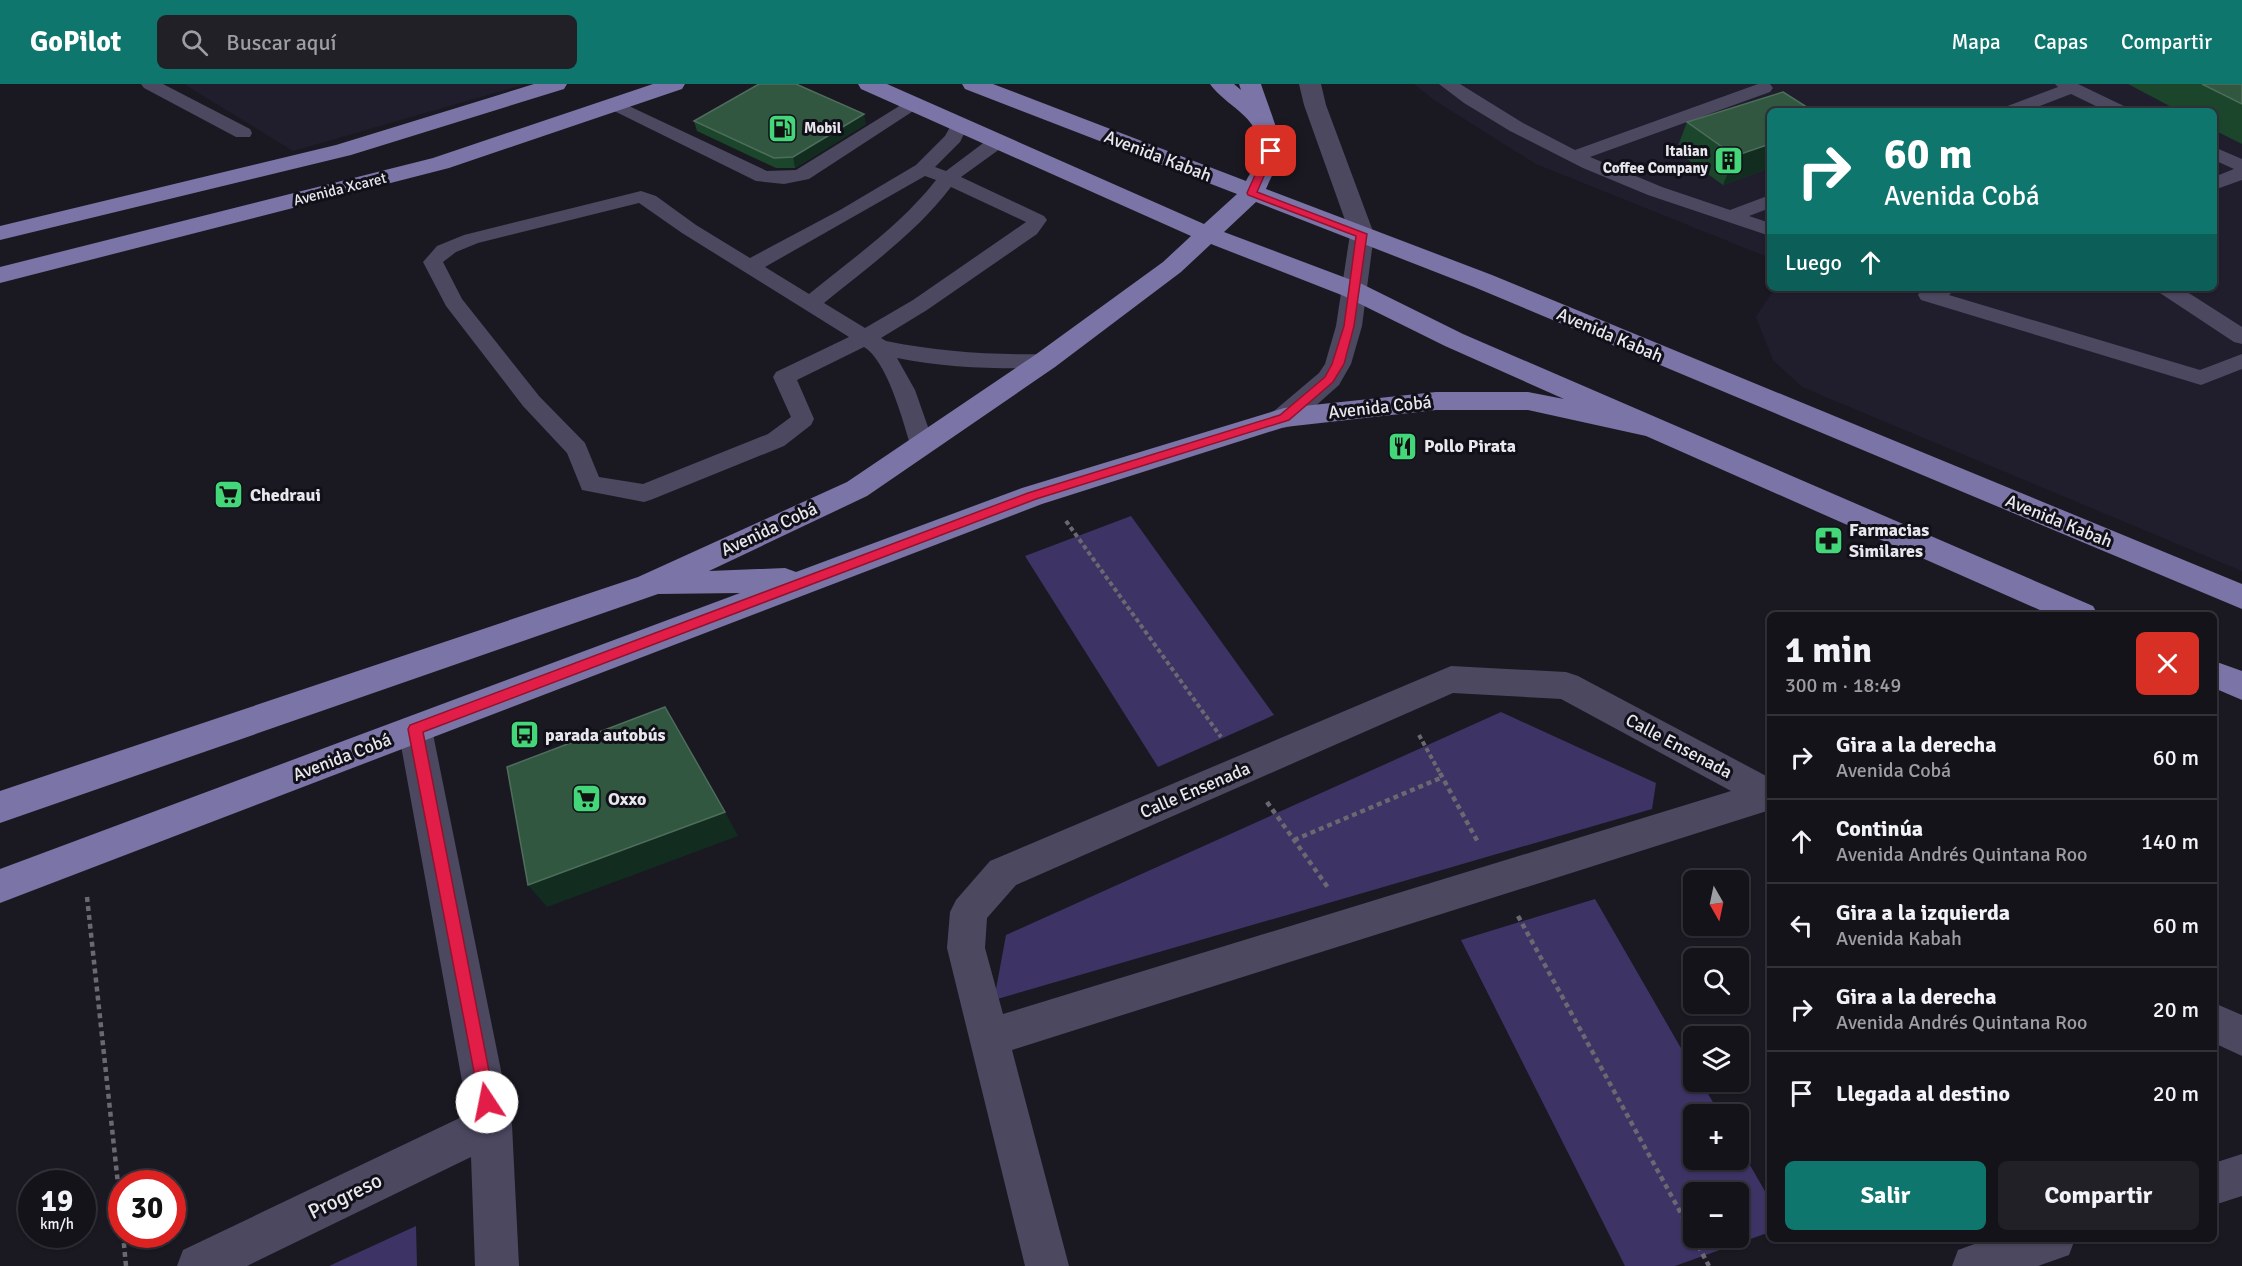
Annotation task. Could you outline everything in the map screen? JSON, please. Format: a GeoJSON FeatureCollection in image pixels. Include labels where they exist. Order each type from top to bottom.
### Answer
{"type":"FeatureCollection","features":[{"type":"Feature","properties":{"kind":"main road"},"geometry":{"type":"LineString","coordinates":[[0,233],[343,150],[556,84]]}},
{"type":"Feature","properties":{"kind":"main road","name":"Avenida Xcaret"},"geometry":{"type":"LineString","coordinates":[[0,275],[441,163],[674,84]]}},
{"type":"Feature","properties":{"kind":"main road"},"geometry":{"type":"LineString","coordinates":[[869,84],[1206,234],[1353,290],[1454,340],[2075,612]]}},
{"type":"Feature","properties":{"kind":"main road","name":"Avenida Kabah"},"geometry":{"type":"LineString","coordinates":[[973,84],[1483,282],[2242,597]]}},
{"type":"Feature","properties":{"kind":"main road"},"geometry":{"type":"LineString","coordinates":[[1221,84],[1259,116]]}},
{"type":"Feature","properties":{"kind":"main road"},"geometry":{"type":"LineString","coordinates":[[1250,84],[1259,116],[1266,129],[1271,151],[1252,193]]}},
{"type":"Feature","properties":{"kind":"main road"},"geometry":{"type":"LineString","coordinates":[[57,260],[343,150]]}},
{"type":"Feature","properties":{"kind":"main road","name":"Avenida Cobá"},"geometry":{"type":"LineString","coordinates":[[0,807],[649,585],[857,489],[1045,361],[1172,267],[1252,193]]}},
{"type":"Feature","properties":{"kind":"main road","name":"Avenida Cobá"},"geometry":{"type":"LineString","coordinates":[[0,886],[1045,491],[1284,418],[1436,401],[1528,401],[1652,427]]}},
{"type":"Feature","properties":{"kind":"main road"},"geometry":{"type":"LineString","coordinates":[[649,585],[812,579]]}},
{"type":"Feature","properties":{"kind":"main road"},"geometry":{"type":"LineString","coordinates":[[2217,675],[2242,686]]}},
{"type":"Feature","properties":{"kind":"street"},"geometry":{"type":"LineString","coordinates":[[1284,418],[1329,379],[1338,364],[1349,326],[1362,234],[1315,105],[1310,84]]}},
{"type":"Feature","properties":{"kind":"street","name":"Calle Ensenada"},"geometry":{"type":"LineString","coordinates":[[1047,1266],[966,948],[969,912],[1003,873],[1451,679],[1566,686],[1767,793]]}},
{"type":"Feature","properties":{"kind":"street"},"geometry":{"type":"LineString","coordinates":[[415,729],[491,1125],[497,1266]]}},
{"type":"Feature","properties":{"kind":"street"},"geometry":{"type":"LineString","coordinates":[[988,1038],[1767,796]]}},
{"type":"Feature","properties":{"kind":"street"},"geometry":{"type":"LineString","coordinates":[[2217,1024],[2242,1036]]}},
{"type":"Feature","properties":{"kind":"street","name":"Progreso"},"geometry":{"type":"LineString","coordinates":[[199,1266],[491,1125]]}},
{"type":"Feature","properties":{"kind":"street"},"geometry":{"type":"LineString","coordinates":[[2217,1183],[2242,1174]]}},
{"type":"Feature","properties":{"kind":"street"},"geometry":{"type":"LineString","coordinates":[[1974,1266],[2044,1242]]}},
{"type":"Feature","properties":{"kind":"lane"},"geometry":{"type":"LineString","coordinates":[[150,84],[243,133]]}},
{"type":"Feature","properties":{"kind":"lane"},"geometry":{"type":"LineString","coordinates":[[1448,84],[1470,100],[1574,157],[1640,186],[1767,229]]}},
{"type":"Feature","properties":{"kind":"lane"},"geometry":{"type":"LineString","coordinates":[[1574,157],[1761,86],[1782,100]]}},
{"type":"Feature","properties":{"kind":"lane"},"geometry":{"type":"LineString","coordinates":[[2018,108],[2068,86],[2114,108]]}},
{"type":"Feature","properties":{"kind":"lane"},"geometry":{"type":"LineString","coordinates":[[614,104],[764,177],[784,178],[802,175],[915,104]]}},
{"type":"Feature","properties":{"kind":"lane"},"geometry":{"type":"LineString","coordinates":[[749,267],[847,214],[923,169],[953,138],[960,124]]}},
{"type":"Feature","properties":{"kind":"lane"},"geometry":{"type":"LineString","coordinates":[[809,304],[898,232],[931,200],[948,178],[997,142]]}},
{"type":"Feature","properties":{"kind":"lane"},"geometry":{"type":"LineString","coordinates":[[2217,154],[2242,166]]}},
{"type":"Feature","properties":{"kind":"lane"},"geometry":{"type":"LineString","coordinates":[[923,169],[948,178],[1037,220],[1030,231],[920,305],[873,342],[784,377],[803,419],[776,440],[644,493],[590,484],[578,449],[531,401],[453,301],[433,262],[435,256],[471,239],[641,197],[649,200],[689,229],[749,267],[873,342],[928,357],[986,362],[1045,361]]}},
{"type":"Feature","properties":{"kind":"lane"},"geometry":{"type":"LineString","coordinates":[[2217,183],[2242,173]]}},
{"type":"Feature","properties":{"kind":"lane"},"geometry":{"type":"LineString","coordinates":[[1731,216],[1767,202]]}},
{"type":"Feature","properties":{"kind":"lane"},"geometry":{"type":"LineString","coordinates":[[1939,291],[1928,295],[2200,378],[2242,361]]}},
{"type":"Feature","properties":{"kind":"lane"},"geometry":{"type":"LineString","coordinates":[[2172,291],[2242,337]]}},
{"type":"Feature","properties":{"kind":"lane"},"geometry":{"type":"LineString","coordinates":[[873,342],[904,390],[922,444]]}},
{"type":"Feature","properties":{"kind":"path"},"geometry":{"type":"LineString","coordinates":[[1045,491],[1353,924]]}},
{"type":"Feature","properties":{"kind":"path"},"geometry":{"type":"LineString","coordinates":[[1401,700],[1683,1217]]}},
{"type":"Feature","properties":{"kind":"path"},"geometry":{"type":"LineString","coordinates":[[1294,840],[1443,777]]}},
{"type":"Feature","properties":{"kind":"path"},"geometry":{"type":"LineString","coordinates":[[82,854],[116,1170]]}},
{"type":"Feature","properties":{"kind":"path"},"geometry":{"type":"LineString","coordinates":[[124,1248],[126,1266]]}},
{"type":"Feature","properties":{"kind":"path"},"geometry":{"type":"LineString","coordinates":[[1700,1248],[1709,1266]]}},
{"type":"Feature","properties":{"kind":"shaded area"},"geometry":{"type":"Polygon","coordinates":[[[184,84],[526,84],[293,151],[184,84]]]}},
{"type":"Feature","properties":{"kind":"shaded area"},"geometry":{"type":"Polygon","coordinates":[[[1414,84],[2242,84],[2242,571],[1802,387],[1773,360],[1756,317],[1773,291],[2217,291],[2217,108],[1767,108],[1767,257],[1536,164],[1434,100],[1414,84]]]}},
{"type":"Feature","properties":{"kind":"shaded area"},"geometry":{"type":"Polygon","coordinates":[[[1131,516],[1274,715],[1158,767],[1025,556],[1131,516]]]}},
{"type":"Feature","properties":{"kind":"shaded area"},"geometry":{"type":"Polygon","coordinates":[[[1501,712],[1656,783],[1652,809],[994,1000],[1006,935],[1501,712]]]}},
{"type":"Feature","properties":{"kind":"shaded area"},"geometry":{"type":"Polygon","coordinates":[[[1595,899],[1683,1052],[1683,1092],[1707,1092],[1714,1104],[1683,1104],[1683,1170],[1749,1170],[1749,1163],[1767,1195],[1767,1233],[1749,1240],[1749,1182],[1683,1182],[1683,1248],[1725,1248],[1675,1266],[1625,1266],[1461,940],[1595,899]]]}},
{"type":"Feature","properties":{"kind":"shaded area"},"geometry":{"type":"Polygon","coordinates":[[[416,1226],[417,1266],[329,1266],[416,1226]]]}},
{"type":"Feature","properties":{"kind":"building","name":"Mobil"},"geometry":{"type":"Polygon","coordinates":[[[759,84],[796,84],[864,114],[793,157],[774,158],[694,121],[759,84]]]}},
{"type":"Feature","properties":{"kind":"building"},"geometry":{"type":"Polygon","coordinates":[[[2202,84],[2242,84],[2242,104],[2202,84]]]}},
{"type":"Feature","properties":{"kind":"building"},"geometry":{"type":"Polygon","coordinates":[[[1783,92],[1808,108],[1767,108],[1767,145],[1735,156],[1687,122],[1783,92]]]}},
{"type":"Feature","properties":{"kind":"building"},"geometry":{"type":"Polygon","coordinates":[[[665,707],[725,812],[528,885],[507,767],[665,707]]]}},
{"type":"Feature","properties":{"kind":"place","name":"Mobil"},"geometry":{"type":"Point","coordinates":[783,128]}},
{"type":"Feature","properties":{"kind":"place","name":"Italian Coffee Company"},"geometry":{"type":"Point","coordinates":[1729,160]}},
{"type":"Feature","properties":{"kind":"place","name":"Pollo Pirata"},"geometry":{"type":"Point","coordinates":[1403,446]}},
{"type":"Feature","properties":{"kind":"place","name":"Chedraui"},"geometry":{"type":"Point","coordinates":[229,495]}},
{"type":"Feature","properties":{"kind":"place","name":"Farmacias Similares"},"geometry":{"type":"Point","coordinates":[1828,540]}},
{"type":"Feature","properties":{"kind":"place","name":"parada autobús"},"geometry":{"type":"Point","coordinates":[524,735]}},
{"type":"Feature","properties":{"kind":"place","name":"Oxxo"},"geometry":{"type":"Point","coordinates":[587,799]}},
{"type":"Feature","properties":{"kind":"route"},"geometry":{"type":"LineString","coordinates":[[487,1102],[415,729],[1032,496],[1284,418],[1329,379],[1338,364],[1349,326],[1362,234],[1252,193],[1271,151]]}}]}
